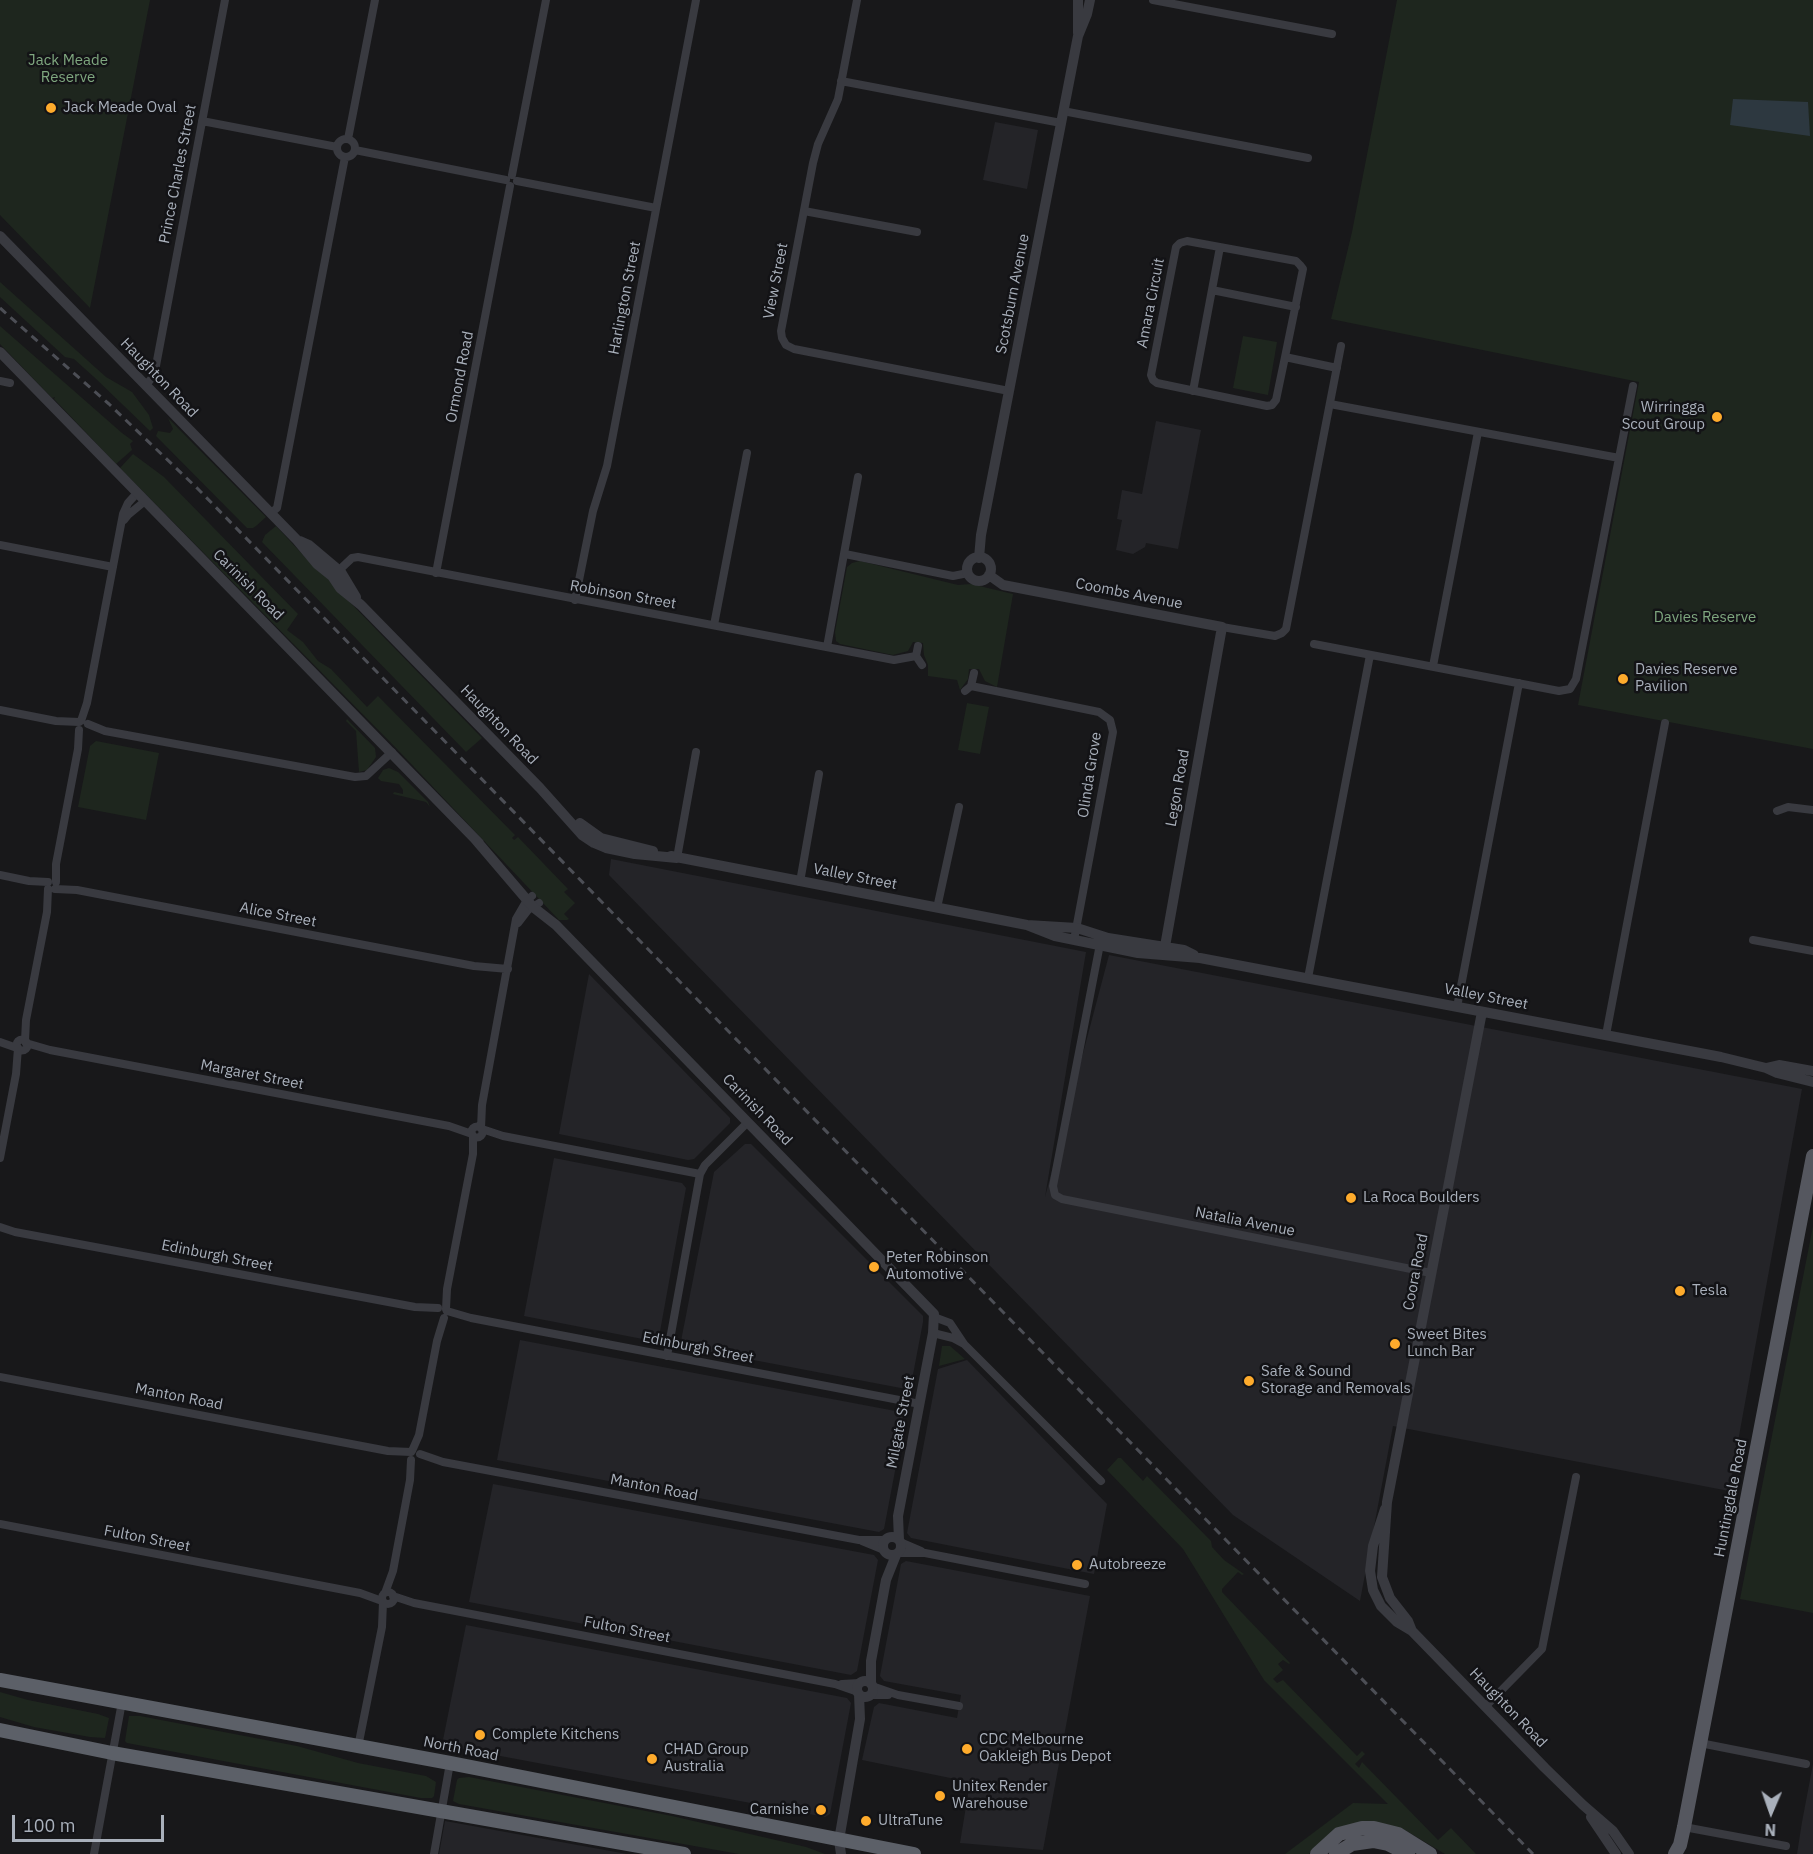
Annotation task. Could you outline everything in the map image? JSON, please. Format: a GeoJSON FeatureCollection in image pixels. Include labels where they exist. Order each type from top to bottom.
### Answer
{"type":"FeatureCollection","features":[{"type":"Feature","properties":{"kind":"highway","name":"North Road"},"geometry":{"type":"LineString","coordinates":[[0,1680],[450,1763],[840,1847],[914,1854]]}},
{"type":"Feature","properties":{"kind":"highway"},"geometry":{"type":"LineString","coordinates":[[0,1730],[442,1812],[684,1854]]}},
{"type":"Feature","properties":{"kind":"main road","name":"Huntingdale Road"},"geometry":{"type":"LineString","coordinates":[[1679,1851],[1813,1156]]}},
{"type":"Feature","properties":{"kind":"main road"},"geometry":{"type":"LineString","coordinates":[[1317,1854],[1339,1834],[1362,1828],[1374,1828],[1398,1834],[1430,1854]]}},
{"type":"Feature","properties":{"kind":"main road"},"geometry":{"type":"LineString","coordinates":[[1336,1854],[1352,1844],[1373,1841],[1388,1844],[1408,1854]]}},
{"type":"Feature","properties":{"kind":"street","name":"Prince Charles Street"},"geometry":{"type":"LineString","coordinates":[[146,385],[155,371],[225,0]]}},
{"type":"Feature","properties":{"kind":"street"},"geometry":{"type":"LineString","coordinates":[[348,139],[375,0]]}},
{"type":"Feature","properties":{"kind":"street","name":"Ormond Road"},"geometry":{"type":"LineString","coordinates":[[436,573],[546,0]]}},
{"type":"Feature","properties":{"kind":"street","name":"Harlington Street"},"geometry":{"type":"LineString","coordinates":[[575,600],[593,511],[607,466],[696,0]]}},
{"type":"Feature","properties":{"kind":"street","name":"View Street"},"geometry":{"type":"LineString","coordinates":[[857,0],[836,105],[816,150],[781,331],[782,338],[786,345],[794,349],[1009,391]]}},
{"type":"Feature","properties":{"kind":"street","name":"Scotsburn Avenue"},"geometry":{"type":"LineString","coordinates":[[1078,0],[1076,11],[1078,36]]}},
{"type":"Feature","properties":{"kind":"street","name":"Scotsburn Avenue"},"geometry":{"type":"LineString","coordinates":[[979,558],[981,535],[1063,111],[1078,36],[1090,0]]}},
{"type":"Feature","properties":{"kind":"street"},"geometry":{"type":"LineString","coordinates":[[1153,0],[1332,34]]}},
{"type":"Feature","properties":{"kind":"street"},"geometry":{"type":"LineString","coordinates":[[841,81],[1061,123]]}},
{"type":"Feature","properties":{"kind":"street"},"geometry":{"type":"LineString","coordinates":[[1063,111],[1308,158]]}},
{"type":"Feature","properties":{"kind":"street"},"geometry":{"type":"LineString","coordinates":[[202,121],[337,147]]}},
{"type":"Feature","properties":{"kind":"street"},"geometry":{"type":"LineString","coordinates":[[337,147],[342,141],[348,139]]}},
{"type":"Feature","properties":{"kind":"street"},"geometry":{"type":"LineString","coordinates":[[337,147],[340,155],[351,156],[355,145],[348,139]]}},
{"type":"Feature","properties":{"kind":"street"},"geometry":{"type":"LineString","coordinates":[[355,150],[656,208]]}},
{"type":"Feature","properties":{"kind":"street"},"geometry":{"type":"LineString","coordinates":[[271,513],[277,508],[345,157]]}},
{"type":"Feature","properties":{"kind":"street"},"geometry":{"type":"LineString","coordinates":[[804,211],[917,232]]}},
{"type":"Feature","properties":{"kind":"street","name":"Haughton Road"},"geometry":{"type":"LineString","coordinates":[[0,236],[297,540],[309,545],[361,605],[540,788],[600,842]]}},
{"type":"Feature","properties":{"kind":"street","name":"Amara Circuit"},"geometry":{"type":"LineString","coordinates":[[1187,241],[1220,247],[1296,261],[1303,269],[1286,357],[1276,400],[1272,405],[1267,406],[1157,383],[1151,375],[1176,247],[1187,241]]}},
{"type":"Feature","properties":{"kind":"street"},"geometry":{"type":"LineString","coordinates":[[1193,391],[1220,247]]}},
{"type":"Feature","properties":{"kind":"street"},"geometry":{"type":"LineString","coordinates":[[1212,290],[1296,307]]}},
{"type":"Feature","properties":{"kind":"street"},"geometry":{"type":"LineString","coordinates":[[1341,346],[1330,404],[1618,459]]}},
{"type":"Feature","properties":{"kind":"street","name":"Carinish Road"},"geometry":{"type":"LineString","coordinates":[[0,352],[392,752],[556,925],[925,1304],[934,1317],[950,1323],[964,1344],[1101,1481]]}},
{"type":"Feature","properties":{"kind":"street"},"geometry":{"type":"LineString","coordinates":[[1286,357],[1337,368]]}},
{"type":"Feature","properties":{"kind":"street"},"geometry":{"type":"LineString","coordinates":[[1314,644],[1559,691],[1570,689],[1576,679],[1633,386]]}},
{"type":"Feature","properties":{"kind":"street","name":"Coombs Avenue"},"geometry":{"type":"LineString","coordinates":[[989,575],[1003,585],[1266,635],[1275,636],[1282,633],[1288,623],[1330,404]]}},
{"type":"Feature","properties":{"kind":"street"},"geometry":{"type":"LineString","coordinates":[[1433,666],[1478,432]]}},
{"type":"Feature","properties":{"kind":"street"},"geometry":{"type":"LineString","coordinates":[[714,626],[747,453]]}},
{"type":"Feature","properties":{"kind":"street"},"geometry":{"type":"LineString","coordinates":[[827,647],[858,477]]}},
{"type":"Feature","properties":{"kind":"street"},"geometry":{"type":"LineString","coordinates":[[0,1158],[121,526],[141,497]]}},
{"type":"Feature","properties":{"kind":"street"},"geometry":{"type":"LineString","coordinates":[[0,545],[113,567]]}},
{"type":"Feature","properties":{"kind":"street"},"geometry":{"type":"LineString","coordinates":[[845,554],[953,576],[968,573]]}},
{"type":"Feature","properties":{"kind":"street","name":"Robinson Street"},"geometry":{"type":"LineString","coordinates":[[335,573],[354,557],[894,660],[916,656]]}},
{"type":"Feature","properties":{"kind":"street"},"geometry":{"type":"LineString","coordinates":[[979,558],[989,564],[989,575],[983,580],[976,581],[968,573],[969,563],[979,558]]}},
{"type":"Feature","properties":{"kind":"street","name":"Legon Road"},"geometry":{"type":"LineString","coordinates":[[1164,950],[1222,627]]}},
{"type":"Feature","properties":{"kind":"street"},"geometry":{"type":"LineString","coordinates":[[918,646],[916,656],[922,665]]}},
{"type":"Feature","properties":{"kind":"street"},"geometry":{"type":"LineString","coordinates":[[1308,978],[1370,655]]}},
{"type":"Feature","properties":{"kind":"street","name":"Olinda Grove"},"geometry":{"type":"LineString","coordinates":[[974,673],[968,689],[1099,712],[1110,720],[1113,732],[1074,940]]}},
{"type":"Feature","properties":{"kind":"street"},"geometry":{"type":"LineString","coordinates":[[1457,1007],[1519,683]]}},
{"type":"Feature","properties":{"kind":"street"},"geometry":{"type":"LineString","coordinates":[[0,710],[355,777],[366,776],[392,752]]}},
{"type":"Feature","properties":{"kind":"street"},"geometry":{"type":"LineString","coordinates":[[1606,1035],[1665,723]]}},
{"type":"Feature","properties":{"kind":"street"},"geometry":{"type":"LineString","coordinates":[[677,858],[696,752]]}},
{"type":"Feature","properties":{"kind":"street"},"geometry":{"type":"LineString","coordinates":[[800,882],[819,774]]}},
{"type":"Feature","properties":{"kind":"street"},"geometry":{"type":"LineString","coordinates":[[937,908],[958,807]]}},
{"type":"Feature","properties":{"kind":"street"},"geometry":{"type":"LineString","coordinates":[[1777,811],[1788,807],[1813,810]]}},
{"type":"Feature","properties":{"kind":"street","name":"Valley Street"},"geometry":{"type":"LineString","coordinates":[[600,842],[1027,925],[1077,928],[1101,940]]}},
{"type":"Feature","properties":{"kind":"street","name":"Alice Street"},"geometry":{"type":"LineString","coordinates":[[0,875],[507,973]]}},
{"type":"Feature","properties":{"kind":"street"},"geometry":{"type":"LineString","coordinates":[[358,1747],[516,926],[533,901]]}},
{"type":"Feature","properties":{"kind":"street","name":"Valley Street"},"geometry":{"type":"LineString","coordinates":[[1027,925],[1055,936],[1074,940],[1129,942],[1164,950],[1184,951],[1200,958],[1606,1035],[1766,1068],[1813,1082]]}},
{"type":"Feature","properties":{"kind":"street","name":"Natalia Avenue"},"geometry":{"type":"LineString","coordinates":[[1101,940],[1053,1186],[1055,1195],[1062,1199],[1431,1273]]}},
{"type":"Feature","properties":{"kind":"street"},"geometry":{"type":"LineString","coordinates":[[1753,940],[1813,951]]}},
{"type":"Feature","properties":{"kind":"street","name":"Coora Road"},"geometry":{"type":"LineString","coordinates":[[1370,1578],[1373,1546],[1387,1502],[1482,1012]]}},
{"type":"Feature","properties":{"kind":"street","name":"Margaret Street"},"geometry":{"type":"LineString","coordinates":[[0,1041],[700,1173]]}},
{"type":"Feature","properties":{"kind":"street","name":"Valley Street"},"geometry":{"type":"LineString","coordinates":[[1766,1068],[1779,1065],[1813,1071]]}},
{"type":"Feature","properties":{"kind":"street"},"geometry":{"type":"LineString","coordinates":[[667,1356],[700,1173],[705,1165],[748,1122]]}},
{"type":"Feature","properties":{"kind":"street","name":"Edinburgh Street"},"geometry":{"type":"LineString","coordinates":[[0,1229],[920,1404]]}},
{"type":"Feature","properties":{"kind":"street"},"geometry":{"type":"LineString","coordinates":[[933,1333],[934,1317]]}},
{"type":"Feature","properties":{"kind":"street","name":"Carinish Road"},"geometry":{"type":"LineString","coordinates":[[933,1333],[953,1338],[964,1344]]}},
{"type":"Feature","properties":{"kind":"street","name":"Milgate Street"},"geometry":{"type":"LineString","coordinates":[[840,1847],[865,1689],[933,1333]]}},
{"type":"Feature","properties":{"kind":"street","name":"Manton Road"},"geometry":{"type":"LineString","coordinates":[[0,1377],[1085,1584]]}},
{"type":"Feature","properties":{"kind":"street"},"geometry":{"type":"LineString","coordinates":[[1486,1706],[1542,1649],[1575,1477]]}},
{"type":"Feature","properties":{"kind":"street","name":"Coora Road"},"geometry":{"type":"LineString","coordinates":[[1382,1577],[1387,1502]]}},
{"type":"Feature","properties":{"kind":"street","name":"Fulton Street"},"geometry":{"type":"LineString","coordinates":[[0,1524],[959,1706]]}},
{"type":"Feature","properties":{"kind":"street","name":"Haughton Road"},"geometry":{"type":"LineString","coordinates":[[1382,1577],[1390,1598],[1408,1621],[1412,1631]]}},
{"type":"Feature","properties":{"kind":"street","name":"Haughton Road"},"geometry":{"type":"LineString","coordinates":[[1370,1578],[1373,1590],[1382,1606],[1397,1622],[1412,1631],[1583,1805],[1617,1835],[1629,1854]]}},
{"type":"Feature","properties":{"kind":"street"},"geometry":{"type":"LineString","coordinates":[[94,1854],[122,1702]]}},
{"type":"Feature","properties":{"kind":"street"},"geometry":{"type":"LineString","coordinates":[[1700,1743],[1806,1764]]}},
{"type":"Feature","properties":{"kind":"street"},"geometry":{"type":"LineString","coordinates":[[434,1854],[450,1763]]}},
{"type":"Feature","properties":{"kind":"street","name":"Haughton Road"},"geometry":{"type":"LineString","coordinates":[[1583,1805],[1616,1854]]}},
{"type":"Feature","properties":{"kind":"street"},"geometry":{"type":"LineString","coordinates":[[1684,1827],[1786,1846]]}},
{"type":"Feature","properties":{"kind":"street"},"geometry":{"type":"LineString","coordinates":[[1617,1835],[1636,1854]]}},
{"type":"Feature","properties":{"kind":"shaded area"},"geometry":{"type":"Polygon","coordinates":[[[1733,99],[1808,102],[1810,136],[1730,125],[1733,99]]]}},
{"type":"Feature","properties":{"kind":"shaded area"},"geometry":{"type":"Polygon","coordinates":[[[995,122],[1038,130],[1027,189],[983,180],[995,122]]]}},
{"type":"Feature","properties":{"kind":"shaded area"},"geometry":{"type":"Polygon","coordinates":[[[1156,421],[1201,430],[1178,549],[1146,543],[1145,547],[1133,554],[1116,550],[1122,520],[1117,519],[1122,490],[1142,494],[1156,421]]]}},
{"type":"Feature","properties":{"kind":"shaded area"},"geometry":{"type":"Polygon","coordinates":[[[611,859],[1086,952],[1045,1197],[1109,955],[1802,1089],[1729,1491],[1393,1426],[1360,1601],[1233,1515],[609,875],[611,859]]]}},
{"type":"Feature","properties":{"kind":"shaded area"},"geometry":{"type":"Polygon","coordinates":[[[589,974],[730,1118],[730,1123],[694,1159],[688,1160],[559,1134],[589,974]]]}},
{"type":"Feature","properties":{"kind":"shaded area"},"geometry":{"type":"Polygon","coordinates":[[[745,1144],[751,1144],[923,1316],[911,1385],[906,1389],[685,1347],[681,1341],[714,1172],[745,1144]]]}},
{"type":"Feature","properties":{"kind":"shaded area"},"geometry":{"type":"Polygon","coordinates":[[[554,1158],[682,1183],[686,1188],[659,1337],[653,1341],[524,1316],[554,1158]]]}},
{"type":"Feature","properties":{"kind":"shaded area"},"geometry":{"type":"Polygon","coordinates":[[[520,1340],[906,1413],[884,1529],[879,1532],[497,1460],[520,1340]]]}},
{"type":"Feature","properties":{"kind":"shaded area"},"geometry":{"type":"Polygon","coordinates":[[[967,1360],[1107,1504],[1094,1574],[911,1538],[907,1533],[938,1369],[967,1360]]]}},
{"type":"Feature","properties":{"kind":"shaded area"},"geometry":{"type":"Polygon","coordinates":[[[493,1484],[874,1555],[878,1560],[857,1671],[851,1675],[469,1602],[493,1484]]]}},
{"type":"Feature","properties":{"kind":"shaded area"},"geometry":{"type":"Polygon","coordinates":[[[906,1561],[1090,1596],[1043,1850],[960,1843],[970,1782],[862,1760],[874,1707],[879,1703],[957,1718],[961,1695],[884,1681],[880,1676],[901,1564],[906,1561]]]}},
{"type":"Feature","properties":{"kind":"shaded area"},"geometry":{"type":"Polygon","coordinates":[[[466,1625],[847,1698],[851,1703],[830,1814],[825,1817],[442,1745],[466,1625]]]}},
{"type":"Feature","properties":{"kind":"shaded area"},"geometry":{"type":"Polygon","coordinates":[[[1813,1764],[1813,1854],[1797,1854],[1802,1822],[1813,1764]]]}},
{"type":"Feature","properties":{"kind":"shaded area"},"geometry":{"type":"Polygon","coordinates":[[[445,1821],[627,1854],[439,1854],[445,1821]]]}},
{"type":"Feature","properties":{"kind":"green space","name":"Jack Meade Reserve"},"geometry":{"type":"Polygon","coordinates":[[[0,0],[150,0],[90,308],[0,215],[0,0]]]}},
{"type":"Feature","properties":{"kind":"green space","name":"Davies Reserve"},"geometry":{"type":"Polygon","coordinates":[[[1397,0],[1813,0],[1813,749],[1578,705],[1639,382],[1331,319],[1352,232],[1397,0]]]}},
{"type":"Feature","properties":{"kind":"green space"},"geometry":{"type":"Polygon","coordinates":[[[0,282],[106,377],[132,392],[149,415],[153,428],[150,431],[74,359],[65,357],[0,297],[0,282]]]}},
{"type":"Feature","properties":{"kind":"green space"},"geometry":{"type":"Polygon","coordinates":[[[0,326],[133,441],[130,444],[132,450],[116,464],[54,399],[55,397],[52,398],[0,344],[0,326]]]}},
{"type":"Feature","properties":{"kind":"green space"},"geometry":{"type":"Polygon","coordinates":[[[1243,336],[1277,342],[1268,395],[1233,388],[1243,336]]]}},
{"type":"Feature","properties":{"kind":"green space"},"geometry":{"type":"Polygon","coordinates":[[[168,418],[266,517],[256,526],[247,528],[156,436],[158,431],[170,433],[173,429],[168,418]]]}},
{"type":"Feature","properties":{"kind":"green space"},"geometry":{"type":"Polygon","coordinates":[[[133,454],[164,477],[298,614],[287,630],[303,642],[318,661],[331,669],[367,707],[378,696],[515,835],[512,838],[514,840],[518,837],[568,889],[564,892],[575,903],[564,914],[569,919],[559,920],[397,749],[120,468],[133,454]]]}},
{"type":"Feature","properties":{"kind":"green space"},"geometry":{"type":"Polygon","coordinates":[[[276,526],[482,738],[466,752],[262,542],[265,535],[276,526]]]}},
{"type":"Feature","properties":{"kind":"green space"},"geometry":{"type":"Polygon","coordinates":[[[860,561],[958,585],[971,584],[1013,594],[997,687],[985,681],[979,669],[969,669],[968,679],[960,690],[957,680],[928,676],[923,643],[913,642],[908,651],[893,655],[840,644],[836,641],[835,632],[847,567],[860,561]]]}},
{"type":"Feature","properties":{"kind":"green space"},"geometry":{"type":"Polygon","coordinates":[[[967,703],[989,707],[980,754],[958,750],[967,703]]]}},
{"type":"Feature","properties":{"kind":"green space"},"geometry":{"type":"Polygon","coordinates":[[[347,719],[375,748],[376,757],[367,770],[359,772],[356,731],[346,721],[347,719]]]}},
{"type":"Feature","properties":{"kind":"green space"},"geometry":{"type":"Polygon","coordinates":[[[96,741],[159,753],[146,820],[78,807],[90,746],[96,741]]]}},
{"type":"Feature","properties":{"kind":"green space"},"geometry":{"type":"Polygon","coordinates":[[[389,768],[398,772],[428,802],[430,807],[426,802],[393,794],[394,792],[403,794],[399,784],[381,781],[378,778],[383,770],[389,768]]]}},
{"type":"Feature","properties":{"kind":"green space"},"geometry":{"type":"Polygon","coordinates":[[[1813,1226],[1813,1613],[1740,1599],[1813,1226]]]}},
{"type":"Feature","properties":{"kind":"green space"},"geometry":{"type":"Polygon","coordinates":[[[942,1346],[950,1346],[965,1359],[939,1366],[942,1346]]]}},
{"type":"Feature","properties":{"kind":"green space"},"geometry":{"type":"Polygon","coordinates":[[[1118,1458],[1121,1458],[1143,1481],[1147,1476],[1211,1541],[1212,1547],[1224,1560],[1244,1574],[1238,1572],[1222,1589],[1222,1592],[1290,1663],[1283,1660],[1278,1664],[1283,1670],[1273,1679],[1277,1683],[1283,1680],[1357,1756],[1362,1751],[1365,1754],[1355,1764],[1359,1768],[1362,1762],[1438,1840],[1451,1828],[1476,1854],[1445,1854],[1405,1830],[1385,1824],[1316,1847],[1309,1854],[1285,1854],[1353,1803],[1388,1804],[1264,1680],[1183,1549],[1107,1470],[1118,1458]]]}},
{"type":"Feature","properties":{"kind":"green space"},"geometry":{"type":"Polygon","coordinates":[[[0,1692],[109,1718],[105,1738],[34,1727],[0,1717],[0,1692]]]}},
{"type":"Feature","properties":{"kind":"green space"},"geometry":{"type":"Polygon","coordinates":[[[129,1716],[140,1716],[297,1746],[358,1763],[426,1776],[436,1782],[434,1796],[421,1798],[127,1743],[125,1741],[129,1716]]]}},
{"type":"Feature","properties":{"kind":"green space"},"geometry":{"type":"Polygon","coordinates":[[[469,1777],[672,1816],[806,1847],[825,1854],[739,1854],[459,1804],[453,1801],[457,1780],[469,1777]]]}},
{"type":"Feature","properties":{"kind":"railway"},"geometry":{"type":"LineString","coordinates":[[0,308],[109,404],[198,489],[1533,1854]]}},
{"type":"Feature","properties":{"kind":"place","name":"Jack Meade Oval"},"geometry":{"type":"Point","coordinates":[51,108]}},
{"type":"Feature","properties":{"kind":"place","name":"Wirringga Scout Group"},"geometry":{"type":"Point","coordinates":[1717,417]}},
{"type":"Feature","properties":{"kind":"place","name":"Davies Reserve Pavilion"},"geometry":{"type":"Point","coordinates":[1623,679]}},
{"type":"Feature","properties":{"kind":"place","name":"La Roca Boulders"},"geometry":{"type":"Point","coordinates":[1351,1198]}},
{"type":"Feature","properties":{"kind":"place","name":"Peter Robinson Automotive"},"geometry":{"type":"Point","coordinates":[874,1267]}},
{"type":"Feature","properties":{"kind":"place","name":"Tesla"},"geometry":{"type":"Point","coordinates":[1680,1291]}},
{"type":"Feature","properties":{"kind":"place","name":"Sweet Bites Lunch Bar"},"geometry":{"type":"Point","coordinates":[1395,1344]}},
{"type":"Feature","properties":{"kind":"place","name":"Safe & Sound Storage and Removals"},"geometry":{"type":"Point","coordinates":[1249,1381]}},
{"type":"Feature","properties":{"kind":"place","name":"Autobreeze"},"geometry":{"type":"Point","coordinates":[1077,1565]}},
{"type":"Feature","properties":{"kind":"place","name":"Complete Kitchens"},"geometry":{"type":"Point","coordinates":[480,1735]}},
{"type":"Feature","properties":{"kind":"place","name":"CDC Melbourne Oakleigh Bus Depot"},"geometry":{"type":"Point","coordinates":[967,1749]}},
{"type":"Feature","properties":{"kind":"place","name":"CHAD Group Australia"},"geometry":{"type":"Point","coordinates":[652,1759]}},
{"type":"Feature","properties":{"kind":"place","name":"Unitex Render Warehouse"},"geometry":{"type":"Point","coordinates":[940,1796]}},
{"type":"Feature","properties":{"kind":"place","name":"Carnishe"},"geometry":{"type":"Point","coordinates":[821,1810]}},
{"type":"Feature","properties":{"kind":"place","name":"UltraTune"},"geometry":{"type":"Point","coordinates":[866,1821]}}]}
